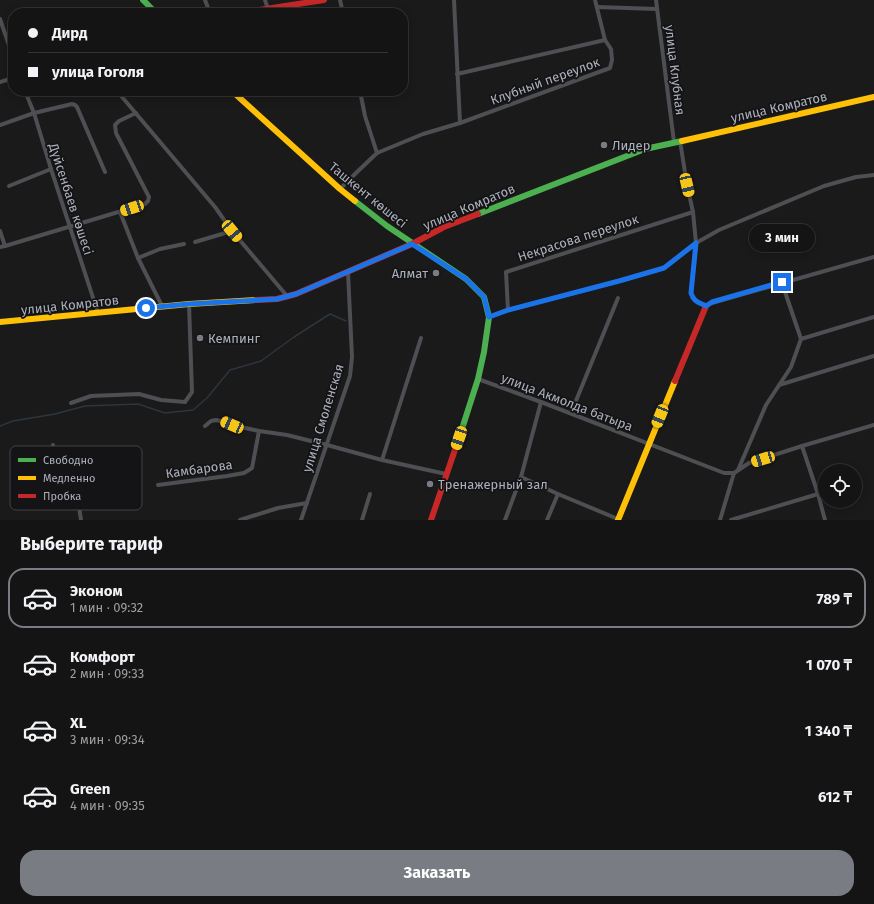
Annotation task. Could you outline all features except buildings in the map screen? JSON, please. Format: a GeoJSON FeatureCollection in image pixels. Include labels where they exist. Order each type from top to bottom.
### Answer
{"type":"FeatureCollection","features":[{"type":"Feature","properties":{"kind":"street"},"geometry":{"type":"LineString","coordinates":[[143,0],[151,8]]}},
{"type":"Feature","properties":{"kind":"street"},"geometry":{"type":"LineString","coordinates":[[274,8],[324,0]]}},
{"type":"Feature","properties":{"kind":"street"},"geometry":{"type":"LineString","coordinates":[[454,0],[460,123]]}},
{"type":"Feature","properties":{"kind":"street","name":"Клубный переулок"},"geometry":{"type":"LineString","coordinates":[[340,189],[377,153],[423,134],[460,123],[610,68],[612,60],[610,49],[605,40],[596,0]]}},
{"type":"Feature","properties":{"kind":"street","name":"улица Клубная"},"geometry":{"type":"LineString","coordinates":[[656,0],[677,141],[694,212],[696,243],[691,293],[693,299],[706,306]]}},
{"type":"Feature","properties":{"kind":"street"},"geometry":{"type":"LineString","coordinates":[[597,7],[657,8]]}},
{"type":"Feature","properties":{"kind":"street"},"geometry":{"type":"LineString","coordinates":[[0,19],[8,42]]}},
{"type":"Feature","properties":{"kind":"street","name":"Клубный переулок"},"geometry":{"type":"LineString","coordinates":[[457,74],[605,40]]}},
{"type":"Feature","properties":{"kind":"street","name":"Дүйсенбаев көшесі"},"geometry":{"type":"LineString","coordinates":[[27,96],[34,113],[69,227],[98,313]]}},
{"type":"Feature","properties":{"kind":"street"},"geometry":{"type":"LineString","coordinates":[[121,96],[215,207],[232,231],[287,296]]}},
{"type":"Feature","properties":{"kind":"street","name":"Ташкент көшесі"},"geometry":{"type":"LineString","coordinates":[[238,96],[340,189],[412,244],[466,279],[484,297],[489,317],[478,379],[431,520]]}},
{"type":"Feature","properties":{"kind":"street"},"geometry":{"type":"LineString","coordinates":[[361,96],[377,153]]}},
{"type":"Feature","properties":{"kind":"street","name":"улица Комратов"},"geometry":{"type":"LineString","coordinates":[[0,322],[162,306],[277,299],[296,294],[348,272],[412,244],[445,226],[645,149],[874,97]]}},
{"type":"Feature","properties":{"kind":"street"},"geometry":{"type":"LineString","coordinates":[[0,125],[34,113],[72,104],[75,105],[105,172]]}},
{"type":"Feature","properties":{"kind":"street"},"geometry":{"type":"LineString","coordinates":[[0,247],[145,204],[149,197],[116,133],[115,125],[119,121],[136,113]]}},
{"type":"Feature","properties":{"kind":"street"},"geometry":{"type":"LineString","coordinates":[[9,186],[51,170]]}},
{"type":"Feature","properties":{"kind":"street"},"geometry":{"type":"LineString","coordinates":[[489,317],[508,310],[664,268],[696,243],[719,230],[824,186],[856,176],[874,175]]}},
{"type":"Feature","properties":{"kind":"street"},"geometry":{"type":"LineString","coordinates":[[120,212],[138,258],[162,306]]}},
{"type":"Feature","properties":{"kind":"street","name":"Некрасова переулок"},"geometry":{"type":"LineString","coordinates":[[508,310],[506,272],[694,212]]}},
{"type":"Feature","properties":{"kind":"street"},"geometry":{"type":"LineString","coordinates":[[0,231],[5,246]]}},
{"type":"Feature","properties":{"kind":"street"},"geometry":{"type":"LineString","coordinates":[[195,242],[232,231]]}},
{"type":"Feature","properties":{"kind":"street"},"geometry":{"type":"LineString","coordinates":[[138,258],[160,249],[184,244]]}},
{"type":"Feature","properties":{"kind":"street"},"geometry":{"type":"LineString","coordinates":[[521,477],[618,520],[706,306],[712,302],[782,282],[874,258]]}},
{"type":"Feature","properties":{"kind":"street","name":"улица Смоленская"},"geometry":{"type":"LineString","coordinates":[[301,520],[350,376],[352,357],[348,272]]}},
{"type":"Feature","properties":{"kind":"street"},"geometry":{"type":"LineString","coordinates":[[721,520],[736,472],[766,405],[791,366],[801,339],[782,282]]}},
{"type":"Feature","properties":{"kind":"street"},"geometry":{"type":"LineString","coordinates":[[571,413],[618,298]]}},
{"type":"Feature","properties":{"kind":"street"},"geometry":{"type":"LineString","coordinates":[[71,403],[91,396],[139,394],[160,400],[185,402],[192,392],[189,304]]}},
{"type":"Feature","properties":{"kind":"street"},"geometry":{"type":"LineString","coordinates":[[801,339],[874,318]]}},
{"type":"Feature","properties":{"kind":"street"},"geometry":{"type":"LineString","coordinates":[[382,460],[421,338]]}},
{"type":"Feature","properties":{"kind":"street"},"geometry":{"type":"LineString","coordinates":[[779,385],[874,356]]}},
{"type":"Feature","properties":{"kind":"street","name":"улица Акмолда батыра"},"geometry":{"type":"LineString","coordinates":[[478,379],[571,413],[724,473],[736,472]]}},
{"type":"Feature","properties":{"kind":"street"},"geometry":{"type":"LineString","coordinates":[[504,520],[521,477],[541,402]]}},
{"type":"Feature","properties":{"kind":"street"},"geometry":{"type":"LineString","coordinates":[[205,426],[211,421],[216,420],[259,431],[287,435],[382,460],[446,474]]}},
{"type":"Feature","properties":{"kind":"street"},"geometry":{"type":"LineString","coordinates":[[736,472],[750,463],[874,425]]}},
{"type":"Feature","properties":{"kind":"street","name":"Камбарова"},"geometry":{"type":"LineString","coordinates":[[158,485],[244,473],[252,468],[259,431]]}},
{"type":"Feature","properties":{"kind":"street"},"geometry":{"type":"LineString","coordinates":[[731,520],[818,494],[802,446]]}},
{"type":"Feature","properties":{"kind":"street"},"geometry":{"type":"LineString","coordinates":[[362,520],[370,494]]}},
{"type":"Feature","properties":{"kind":"street"},"geometry":{"type":"LineString","coordinates":[[547,520],[558,494]]}},
{"type":"Feature","properties":{"kind":"street"},"geometry":{"type":"LineString","coordinates":[[240,520],[278,508],[307,503]]}},
{"type":"Feature","properties":{"kind":"street"},"geometry":{"type":"LineString","coordinates":[[822,508],[825,520]]}},
{"type":"Feature","properties":{"kind":"street"},"geometry":{"type":"LineString","coordinates":[[80,510],[81,520]]}},
{"type":"Feature","properties":{"kind":"waterway"},"geometry":{"type":"LineString","coordinates":[[0,426],[13,421],[55,414],[85,406],[138,404],[165,413],[193,410],[207,398],[230,370],[261,361],[294,337],[330,314],[346,321]]}},
{"type":"Feature","properties":{"kind":"traffic: fast"},"geometry":{"type":"LineString","coordinates":[[143,0],[151,8]]}},
{"type":"Feature","properties":{"kind":"traffic: fast"},"geometry":{"type":"LineString","coordinates":[[478,214],[645,149],[682,141]]}},
{"type":"Feature","properties":{"kind":"traffic: fast"},"geometry":{"type":"LineString","coordinates":[[355,201],[387,226],[466,279],[484,297],[489,317],[484,352],[478,379],[460,435]]}},
{"type":"Feature","properties":{"kind":"traffic: slow"},"geometry":{"type":"LineString","coordinates":[[238,96],[355,201]]}},
{"type":"Feature","properties":{"kind":"traffic: slow"},"geometry":{"type":"LineString","coordinates":[[682,141],[874,97]]}},
{"type":"Feature","properties":{"kind":"traffic: slow"},"geometry":{"type":"LineString","coordinates":[[0,322],[189,304],[256,300]]}},
{"type":"Feature","properties":{"kind":"traffic: slow"},"geometry":{"type":"LineString","coordinates":[[618,520],[675,381]]}},
{"type":"Feature","properties":{"kind":"traffic: jam"},"geometry":{"type":"LineString","coordinates":[[272,8],[324,0]]}},
{"type":"Feature","properties":{"kind":"traffic: jam"},"geometry":{"type":"LineString","coordinates":[[256,300],[277,299],[296,294],[412,244],[444,227],[478,214]]}},
{"type":"Feature","properties":{"kind":"traffic: jam"},"geometry":{"type":"LineString","coordinates":[[675,381],[706,306]]}},
{"type":"Feature","properties":{"kind":"traffic: jam"},"geometry":{"type":"LineString","coordinates":[[431,520],[460,435]]}},
{"type":"Feature","properties":{"kind":"place","name":"Лидер"},"geometry":{"type":"Point","coordinates":[604,145]}},
{"type":"Feature","properties":{"kind":"place","name":"Алмат"},"geometry":{"type":"Point","coordinates":[436,273]}},
{"type":"Feature","properties":{"kind":"place","name":"Кемпинг"},"geometry":{"type":"Point","coordinates":[200,338]}},
{"type":"Feature","properties":{"kind":"place","name":"Тренажерный зал"},"geometry":{"type":"Point","coordinates":[430,484]}},
{"type":"Feature","properties":{"kind":"route"},"geometry":{"type":"LineString","coordinates":[[146,308],[277,299],[296,294],[412,244],[466,279],[484,297],[489,317],[508,310],[664,268],[696,243],[691,293],[693,299],[706,306],[712,302],[782,282]]}}]}
